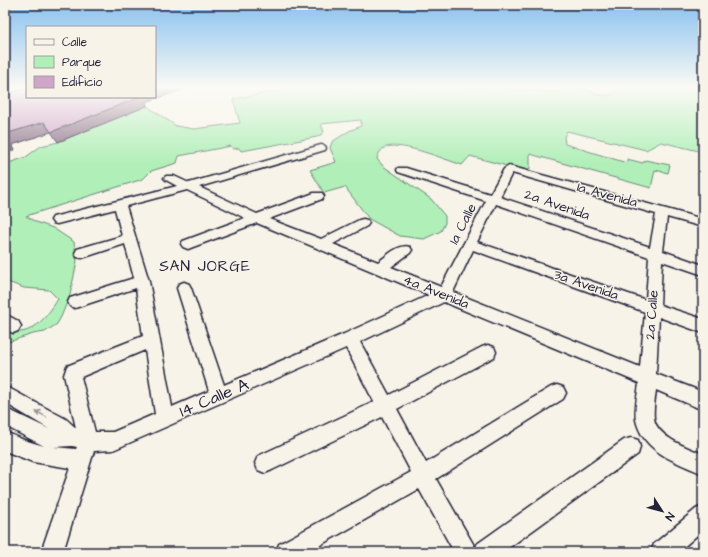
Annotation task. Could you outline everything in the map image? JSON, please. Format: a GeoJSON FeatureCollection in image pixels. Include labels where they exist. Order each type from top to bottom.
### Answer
{"type":"FeatureCollection","features":[{"type":"Feature","properties":{"kind":"street"},"geometry":{"type":"LineString","coordinates":[[57,220],[190,186],[321,148]]}},
{"type":"Feature","properties":{"kind":"street","name":"1a Calle"},"geometry":{"type":"LineString","coordinates":[[444,295],[508,169],[510,169]]}},
{"type":"Feature","properties":{"kind":"street","name":"1a Avenida"},"geometry":{"type":"LineString","coordinates":[[510,169],[703,223]]}},
{"type":"Feature","properties":{"kind":"street","name":"2a Avenida"},"geometry":{"type":"LineString","coordinates":[[402,170],[703,270]]}},
{"type":"Feature","properties":{"kind":"street","name":"4a Avenida"},"geometry":{"type":"LineString","coordinates":[[170,178],[258,219],[703,401]]}},
{"type":"Feature","properties":{"kind":"street"},"geometry":{"type":"LineString","coordinates":[[188,244],[318,196]]}},
{"type":"Feature","properties":{"kind":"street"},"geometry":{"type":"LineString","coordinates":[[120,205],[142,281],[165,419]]}},
{"type":"Feature","properties":{"kind":"street","name":"2a Calle"},"geometry":{"type":"LineString","coordinates":[[662,211],[656,254],[645,419],[650,433],[665,447],[703,464]]}},
{"type":"Feature","properties":{"kind":"street"},"geometry":{"type":"LineString","coordinates":[[321,245],[363,223]]}},
{"type":"Feature","properties":{"kind":"street"},"geometry":{"type":"LineString","coordinates":[[82,253],[130,238]]}},
{"type":"Feature","properties":{"kind":"street","name":"3a Avenida"},"geometry":{"type":"LineString","coordinates":[[469,244],[703,326]]}},
{"type":"Feature","properties":{"kind":"street"},"geometry":{"type":"LineString","coordinates":[[379,269],[404,250]]}},
{"type":"Feature","properties":{"kind":"street"},"geometry":{"type":"LineString","coordinates":[[75,302],[142,281]]}},
{"type":"Feature","properties":{"kind":"street"},"geometry":{"type":"LineString","coordinates":[[184,288],[219,396]]}},
{"type":"Feature","properties":{"kind":"street","name":"14 Calle A"},"geometry":{"type":"LineString","coordinates":[[81,446],[113,441],[350,339],[444,295]]}},
{"type":"Feature","properties":{"kind":"street"},"geometry":{"type":"LineString","coordinates":[[350,339],[423,476],[466,552]]}},
{"type":"Feature","properties":{"kind":"street"},"geometry":{"type":"LineString","coordinates":[[52,552],[81,446],[72,374],[152,340]]}},
{"type":"Feature","properties":{"kind":"street"},"geometry":{"type":"LineString","coordinates":[[265,463],[385,406],[488,352]]}},
{"type":"Feature","properties":{"kind":"street"},"geometry":{"type":"LineString","coordinates":[[286,552],[423,476],[557,393]]}},
{"type":"Feature","properties":{"kind":"street"},"geometry":{"type":"LineString","coordinates":[[5,394],[60,425],[81,446]]}},
{"type":"Feature","properties":{"kind":"street"},"geometry":{"type":"LineString","coordinates":[[5,417],[48,438],[81,446]]}},
{"type":"Feature","properties":{"kind":"street"},"geometry":{"type":"LineString","coordinates":[[6,443],[44,456],[81,446]]}},
{"type":"Feature","properties":{"kind":"street"},"geometry":{"type":"LineString","coordinates":[[485,552],[631,447]]}},
{"type":"Feature","properties":{"kind":"street"},"geometry":{"type":"LineString","coordinates":[[662,552],[703,516]]}},
{"type":"Feature","properties":{"kind":"green space"},"geometry":{"type":"Polygon","coordinates":[[[130,113],[157,113],[176,126],[194,129],[240,123],[237,113],[703,113],[703,152],[661,142],[646,150],[567,131],[564,137],[565,144],[627,163],[627,159],[643,163],[645,160],[670,165],[668,173],[655,170],[651,188],[530,154],[530,169],[518,169],[470,156],[462,165],[413,149],[393,146],[386,147],[380,152],[377,159],[383,166],[431,199],[445,216],[445,223],[441,231],[424,239],[400,236],[369,219],[345,187],[324,193],[310,170],[336,162],[330,148],[332,142],[349,131],[361,126],[361,120],[321,124],[324,132],[317,137],[241,151],[239,148],[233,149],[231,146],[179,156],[177,163],[151,171],[143,179],[26,216],[36,222],[53,228],[74,242],[77,261],[70,295],[57,324],[45,332],[33,334],[5,343],[5,331],[21,332],[32,328],[47,315],[58,299],[49,290],[24,288],[5,281],[5,162],[12,162],[26,157],[41,146],[58,142],[130,113]]]}},
{"type":"Feature","properties":{"kind":"building"},"geometry":{"type":"Polygon","coordinates":[[[5,113],[99,113],[51,132],[44,122],[5,134],[5,113]]]}},
{"type":"Feature","properties":{"kind":"district","name":"SAN JORGE"},"geometry":{"type":"Point","coordinates":[205,266]}}]}
